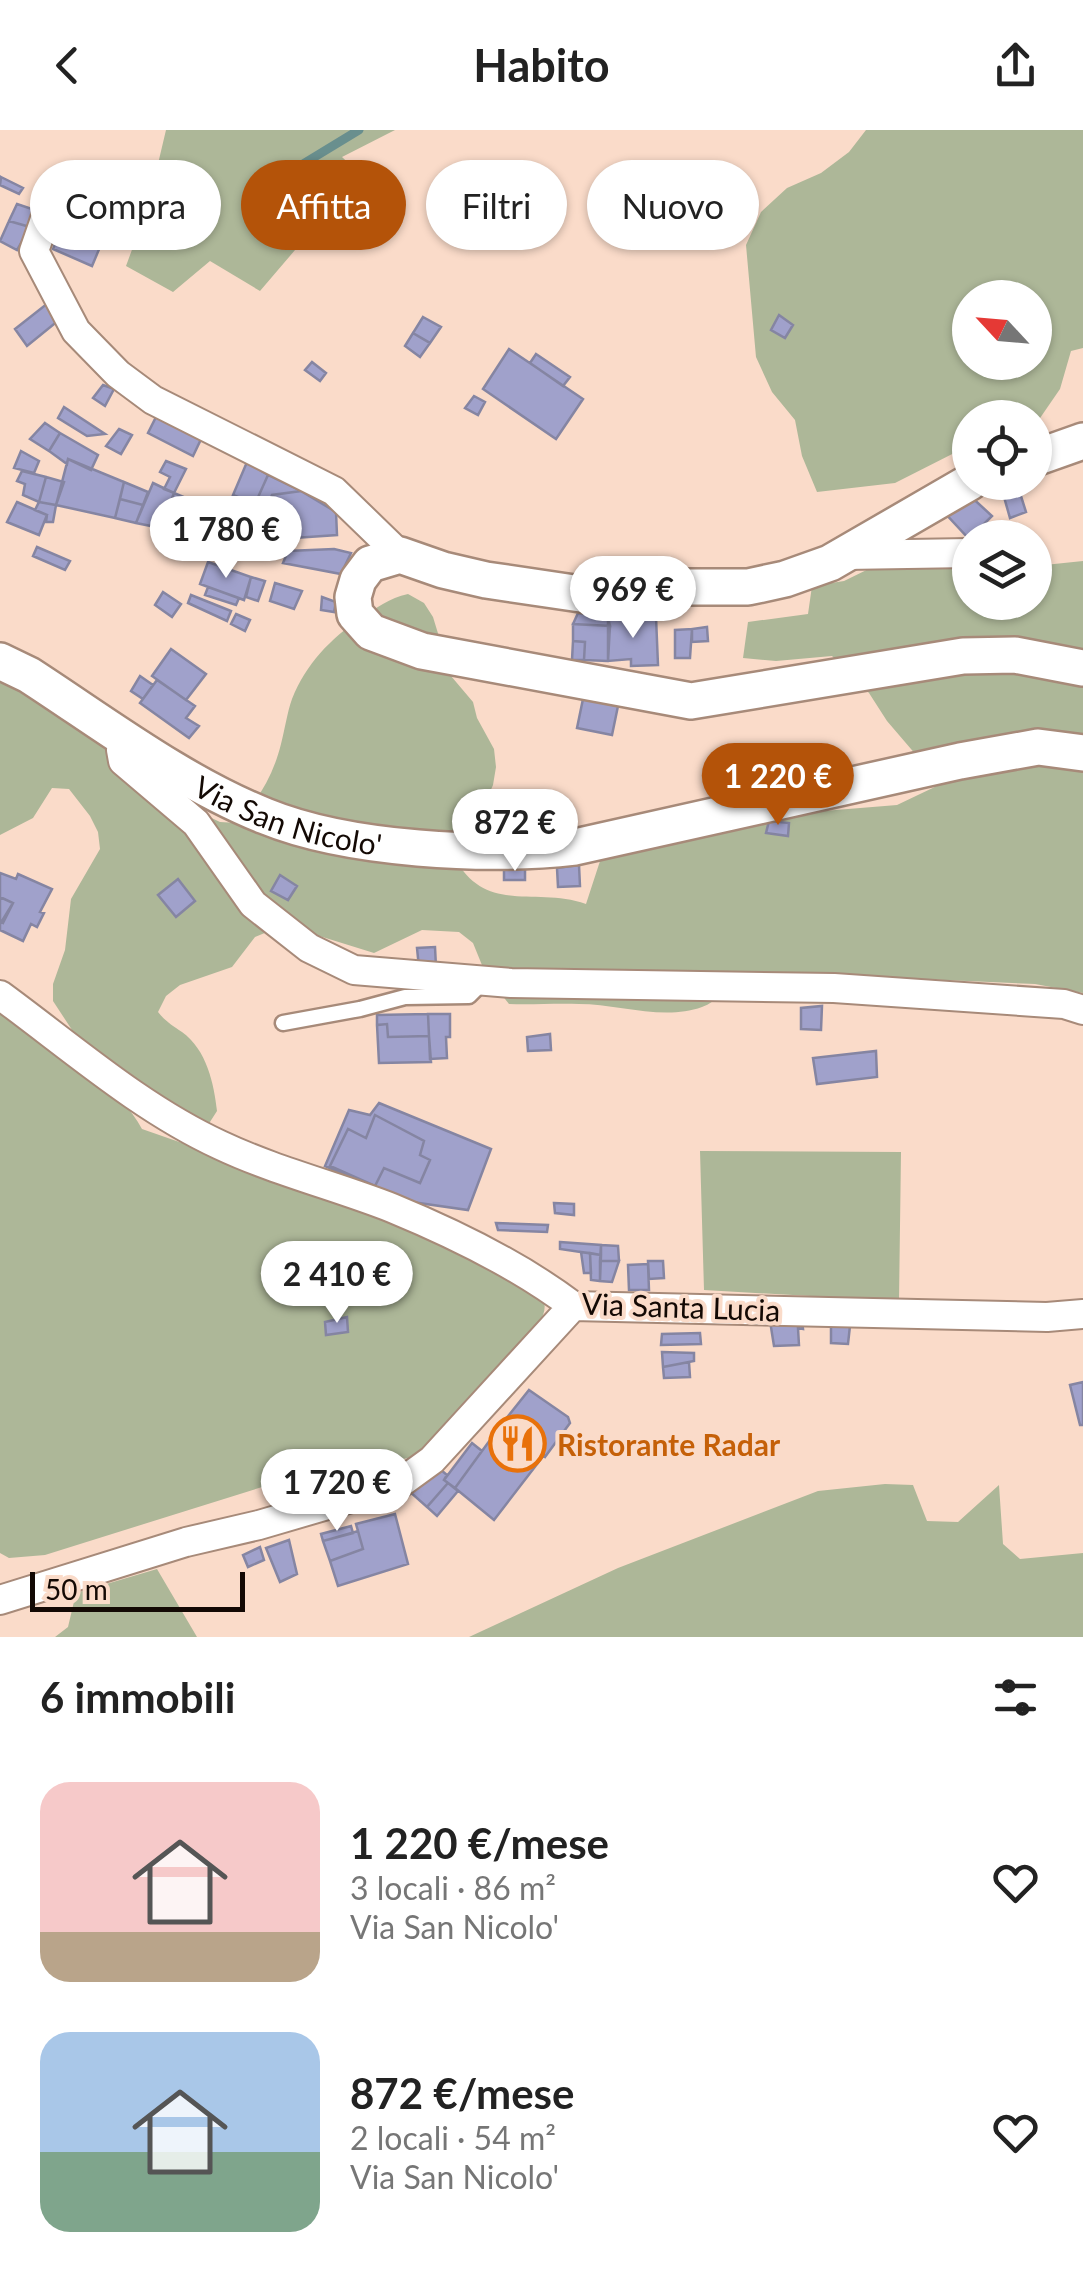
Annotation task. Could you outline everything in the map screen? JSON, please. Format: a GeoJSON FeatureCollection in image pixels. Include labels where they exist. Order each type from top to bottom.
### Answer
{"type":"FeatureCollection","features":[{"type":"Feature","properties":{"kind":"street"},"geometry":{"type":"LineString","coordinates":[[34,250],[76,331],[98,356],[154,400],[334,491],[400,554],[443,570],[601,597],[670,587],[748,587],[785,579],[845,555],[952,493]]}},
{"type":"Feature","properties":{"kind":"street"},"geometry":{"type":"LineString","coordinates":[[1052,452],[1083,441]]}},
{"type":"Feature","properties":{"kind":"street"},"geometry":{"type":"LineString","coordinates":[[845,555],[952,553]]}},
{"type":"Feature","properties":{"kind":"street"},"geometry":{"type":"LineString","coordinates":[[400,554],[370,564],[358,580],[353,597],[356,614],[371,632],[422,651],[656,696],[690,701],[963,656],[1016,655],[1083,668]]}},
{"type":"Feature","properties":{"kind":"street","name":"Via San Nicolo'"},"geometry":{"type":"LineString","coordinates":[[0,661],[217,794],[310,832],[381,842],[518,853],[576,847],[980,757],[1038,747],[1083,753]]}},
{"type":"Feature","properties":{"kind":"street"},"geometry":{"type":"LineString","coordinates":[[133,743],[121,750],[122,761],[196,823],[253,904],[308,948],[354,970],[484,981],[834,988],[1064,1004],[1083,1010]]}},
{"type":"Feature","properties":{"kind":"street","name":"Via Santa Lucia"},"geometry":{"type":"LineString","coordinates":[[0,995],[131,1092],[191,1131],[224,1147],[395,1210],[536,1278],[573,1306],[1047,1317],[1083,1314]]}},
{"type":"Feature","properties":{"kind":"street"},"geometry":{"type":"LineString","coordinates":[[0,1600],[186,1542],[399,1484],[432,1460],[573,1306]]}},
{"type":"Feature","properties":{"kind":"lane"},"geometry":{"type":"LineString","coordinates":[[283,1023],[405,997],[469,996],[484,981]]}},
{"type":"Feature","properties":{"kind":"green space"},"geometry":{"type":"Polygon","coordinates":[[[166,130],[395,130],[342,157],[345,160],[241,160],[241,250],[295,250],[260,291],[210,261],[173,292],[126,266],[132,250],[221,250],[221,160],[159,160],[166,130]]]}},
{"type":"Feature","properties":{"kind":"green space"},"geometry":{"type":"Polygon","coordinates":[[[866,130],[1083,130],[1083,348],[1071,351],[1060,389],[1052,401],[952,400],[952,454],[895,483],[817,492],[802,456],[795,420],[772,392],[756,357],[746,250],[759,250],[761,212],[787,188],[821,173],[849,152],[866,130]]]}},
{"type":"Feature","properties":{"kind":"green space"},"geometry":{"type":"Polygon","coordinates":[[[887,560],[952,567],[952,620],[1052,620],[1052,564],[1083,561],[1083,993],[1035,984],[876,977],[736,977],[712,1002],[687,1011],[509,1004],[486,975],[473,943],[459,932],[422,930],[374,953],[284,925],[255,937],[232,967],[180,985],[166,996],[158,1012],[191,1039],[203,1058],[217,1111],[208,1125],[193,1119],[74,1033],[53,1001],[71,899],[100,849],[98,832],[69,789],[52,788],[33,818],[0,835],[0,676],[32,687],[184,805],[220,822],[237,823],[269,777],[292,699],[312,664],[350,626],[383,604],[408,594],[424,603],[433,617],[451,676],[473,702],[494,749],[493,785],[486,801],[467,824],[454,857],[481,887],[496,893],[586,904],[601,858],[799,813],[897,805],[941,784],[887,721],[869,693],[832,656],[776,661],[743,658],[748,622],[808,614],[812,586],[844,581],[887,560]]]}},
{"type":"Feature","properties":{"kind":"green space"},"geometry":{"type":"Polygon","coordinates":[[[0,1008],[98,1080],[131,1112],[142,1129],[360,1205],[536,1288],[545,1305],[539,1324],[452,1421],[415,1456],[351,1473],[294,1477],[45,1555],[9,1558],[0,1553],[0,1008]]]}},
{"type":"Feature","properties":{"kind":"green space"},"geometry":{"type":"Polygon","coordinates":[[[700,1151],[901,1152],[899,1301],[704,1290],[700,1151]]]}},
{"type":"Feature","properties":{"kind":"green space"},"geometry":{"type":"Polygon","coordinates":[[[913,1485],[927,1521],[958,1522],[999,1485],[1003,1544],[1020,1559],[1083,1553],[1083,1637],[469,1637],[618,1568],[818,1491],[913,1485]]]}},
{"type":"Feature","properties":{"kind":"green space"},"geometry":{"type":"Polygon","coordinates":[[[157,1569],[197,1637],[55,1637],[68,1627],[76,1593],[157,1569]]]}},
{"type":"Feature","properties":{"kind":"building"},"geometry":{"type":"Polygon","coordinates":[[[1,177],[23,188],[19,194],[0,185],[1,177]]]}},
{"type":"Feature","properties":{"kind":"building"},"geometry":{"type":"Polygon","coordinates":[[[17,204],[30,208],[30,227],[9,221],[17,204]]]}},
{"type":"Feature","properties":{"kind":"building"},"geometry":{"type":"Polygon","coordinates":[[[9,221],[30,227],[17,250],[0,241],[9,221]]]}},
{"type":"Feature","properties":{"kind":"building"},"geometry":{"type":"Polygon","coordinates":[[[55,250],[99,250],[92,266],[55,250]]]}},
{"type":"Feature","properties":{"kind":"building"},"geometry":{"type":"Polygon","coordinates":[[[48,303],[59,320],[27,346],[15,329],[48,303]]]}},
{"type":"Feature","properties":{"kind":"building"},"geometry":{"type":"Polygon","coordinates":[[[779,315],[793,325],[785,338],[771,330],[779,315]]]}},
{"type":"Feature","properties":{"kind":"building"},"geometry":{"type":"Polygon","coordinates":[[[423,317],[441,327],[430,343],[413,333],[423,317]]]}},
{"type":"Feature","properties":{"kind":"building"},"geometry":{"type":"Polygon","coordinates":[[[413,333],[430,343],[420,357],[405,346],[413,333]]]}},
{"type":"Feature","properties":{"kind":"building"},"geometry":{"type":"Polygon","coordinates":[[[509,349],[583,399],[556,439],[483,389],[509,349]]]}},
{"type":"Feature","properties":{"kind":"building"},"geometry":{"type":"Polygon","coordinates":[[[536,354],[570,377],[563,386],[530,363],[536,354]]]}},
{"type":"Feature","properties":{"kind":"building"},"geometry":{"type":"Polygon","coordinates":[[[312,362],[326,373],[320,381],[305,370],[312,362]]]}},
{"type":"Feature","properties":{"kind":"building"},"geometry":{"type":"Polygon","coordinates":[[[103,385],[114,389],[105,406],[93,398],[103,385]]]}},
{"type":"Feature","properties":{"kind":"building"},"geometry":{"type":"Polygon","coordinates":[[[474,396],[485,402],[478,415],[465,408],[474,396]]]}},
{"type":"Feature","properties":{"kind":"building"},"geometry":{"type":"Polygon","coordinates":[[[64,407],[105,434],[87,436],[58,418],[64,407]]]}},
{"type":"Feature","properties":{"kind":"building"},"geometry":{"type":"Polygon","coordinates":[[[158,413],[203,435],[193,456],[148,433],[158,413]]]}},
{"type":"Feature","properties":{"kind":"building"},"geometry":{"type":"Polygon","coordinates":[[[45,423],[60,433],[49,451],[30,439],[45,423]]]}},
{"type":"Feature","properties":{"kind":"building"},"geometry":{"type":"Polygon","coordinates":[[[119,429],[132,435],[121,454],[106,446],[119,429]]]}},
{"type":"Feature","properties":{"kind":"building"},"geometry":{"type":"Polygon","coordinates":[[[60,433],[98,455],[91,470],[68,459],[67,464],[49,451],[60,433]]]}},
{"type":"Feature","properties":{"kind":"building"},"geometry":{"type":"Polygon","coordinates":[[[21,451],[39,461],[34,473],[14,468],[21,451]]]}},
{"type":"Feature","properties":{"kind":"building"},"geometry":{"type":"Polygon","coordinates":[[[68,459],[124,482],[115,518],[56,505],[68,459]]]}},
{"type":"Feature","properties":{"kind":"building"},"geometry":{"type":"Polygon","coordinates":[[[166,461],[186,469],[174,493],[164,489],[170,477],[160,472],[166,461]]]}},
{"type":"Feature","properties":{"kind":"building"},"geometry":{"type":"Polygon","coordinates":[[[247,462],[268,475],[255,504],[233,495],[247,462]]]}},
{"type":"Feature","properties":{"kind":"building"},"geometry":{"type":"Polygon","coordinates":[[[22,471],[46,477],[39,502],[23,495],[25,484],[17,481],[22,471]]]}},
{"type":"Feature","properties":{"kind":"building"},"geometry":{"type":"Polygon","coordinates":[[[268,475],[301,491],[272,495],[267,508],[255,504],[268,475]]]}},
{"type":"Feature","properties":{"kind":"building"},"geometry":{"type":"Polygon","coordinates":[[[46,477],[64,482],[56,505],[39,502],[46,477]]]}},
{"type":"Feature","properties":{"kind":"building"},"geometry":{"type":"Polygon","coordinates":[[[124,482],[148,492],[143,505],[120,499],[124,482]]]}},
{"type":"Feature","properties":{"kind":"building"},"geometry":{"type":"Polygon","coordinates":[[[153,483],[174,493],[161,528],[136,523],[153,483]]]}},
{"type":"Feature","properties":{"kind":"building"},"geometry":{"type":"Polygon","coordinates":[[[301,491],[336,512],[337,535],[265,540],[272,495],[301,491]]]}},
{"type":"Feature","properties":{"kind":"building"},"geometry":{"type":"Polygon","coordinates":[[[174,493],[219,512],[204,540],[161,528],[174,493]]]}},
{"type":"Feature","properties":{"kind":"building"},"geometry":{"type":"Polygon","coordinates":[[[120,499],[143,505],[136,523],[115,518],[120,499]]]}},
{"type":"Feature","properties":{"kind":"building"},"geometry":{"type":"Polygon","coordinates":[[[959,500],[975,500],[992,516],[988,520],[952,521],[944,512],[959,500]]]}},
{"type":"Feature","properties":{"kind":"building"},"geometry":{"type":"Polygon","coordinates":[[[1005,500],[1022,500],[1026,512],[1010,518],[1005,500]]]}},
{"type":"Feature","properties":{"kind":"building"},"geometry":{"type":"Polygon","coordinates":[[[17,502],[47,515],[39,535],[7,522],[17,502]]]}},
{"type":"Feature","properties":{"kind":"building"},"geometry":{"type":"Polygon","coordinates":[[[39,502],[56,505],[53,522],[46,522],[47,515],[35,510],[39,502]]]}},
{"type":"Feature","properties":{"kind":"building"},"geometry":{"type":"Polygon","coordinates":[[[219,513],[237,517],[223,539],[204,540],[219,513]]]}},
{"type":"Feature","properties":{"kind":"building"},"geometry":{"type":"Polygon","coordinates":[[[37,547],[70,561],[65,570],[33,556],[37,547]]]}},
{"type":"Feature","properties":{"kind":"building"},"geometry":{"type":"Polygon","coordinates":[[[334,549],[351,553],[341,574],[283,563],[288,551],[334,549]]]}},
{"type":"Feature","properties":{"kind":"building"},"geometry":{"type":"Polygon","coordinates":[[[208,562],[251,577],[244,600],[200,584],[208,562]]]}},
{"type":"Feature","properties":{"kind":"building"},"geometry":{"type":"Polygon","coordinates":[[[251,577],[265,581],[258,601],[246,597],[251,577]]]}},
{"type":"Feature","properties":{"kind":"building"},"geometry":{"type":"Polygon","coordinates":[[[275,583],[302,591],[294,609],[270,601],[275,583]]]}},
{"type":"Feature","properties":{"kind":"building"},"geometry":{"type":"Polygon","coordinates":[[[208,587],[239,598],[236,605],[205,595],[208,587]]]}},
{"type":"Feature","properties":{"kind":"building"},"geometry":{"type":"Polygon","coordinates":[[[163,592],[181,604],[172,617],[155,605],[163,592]]]}},
{"type":"Feature","properties":{"kind":"building"},"geometry":{"type":"Polygon","coordinates":[[[191,595],[231,611],[227,621],[188,603],[191,595]]]}},
{"type":"Feature","properties":{"kind":"building"},"geometry":{"type":"Polygon","coordinates":[[[322,597],[336,602],[334,612],[321,610],[322,597]]]}},
{"type":"Feature","properties":{"kind":"building"},"geometry":{"type":"Polygon","coordinates":[[[578,613],[607,614],[610,626],[573,624],[578,613]]]}},
{"type":"Feature","properties":{"kind":"building"},"geometry":{"type":"Polygon","coordinates":[[[236,614],[250,620],[245,631],[231,624],[236,614]]]}},
{"type":"Feature","properties":{"kind":"building"},"geometry":{"type":"Polygon","coordinates":[[[656,617],[658,665],[631,666],[631,659],[608,661],[608,620],[656,617]]]}},
{"type":"Feature","properties":{"kind":"building"},"geometry":{"type":"Polygon","coordinates":[[[573,624],[610,626],[608,661],[584,660],[585,642],[573,641],[573,624]]]}},
{"type":"Feature","properties":{"kind":"building"},"geometry":{"type":"Polygon","coordinates":[[[707,627],[708,641],[692,642],[692,629],[707,627]]]}},
{"type":"Feature","properties":{"kind":"building"},"geometry":{"type":"Polygon","coordinates":[[[692,629],[690,658],[675,658],[675,630],[692,629]]]}},
{"type":"Feature","properties":{"kind":"building"},"geometry":{"type":"Polygon","coordinates":[[[573,641],[585,642],[584,660],[572,660],[573,641]]]}},
{"type":"Feature","properties":{"kind":"building"},"geometry":{"type":"Polygon","coordinates":[[[171,649],[206,674],[186,700],[152,676],[171,649]]]}},
{"type":"Feature","properties":{"kind":"building"},"geometry":{"type":"Polygon","coordinates":[[[140,676],[153,685],[143,699],[131,691],[140,676]]]}},
{"type":"Feature","properties":{"kind":"building"},"geometry":{"type":"Polygon","coordinates":[[[157,680],[195,706],[186,718],[199,726],[189,738],[140,703],[157,680]]]}},
{"type":"Feature","properties":{"kind":"building"},"geometry":{"type":"Polygon","coordinates":[[[583,699],[618,706],[612,735],[577,728],[583,699]]]}},
{"type":"Feature","properties":{"kind":"building"},"geometry":{"type":"Polygon","coordinates":[[[769,821],[789,823],[788,836],[766,833],[769,821]]]}},
{"type":"Feature","properties":{"kind":"building"},"geometry":{"type":"Polygon","coordinates":[[[579,865],[580,886],[558,887],[557,868],[579,865]]]}},
{"type":"Feature","properties":{"kind":"building"},"geometry":{"type":"Polygon","coordinates":[[[504,867],[525,867],[525,880],[504,880],[504,867]]]}},
{"type":"Feature","properties":{"kind":"building"},"geometry":{"type":"Polygon","coordinates":[[[0,873],[16,879],[18,874],[52,889],[37,927],[31,924],[23,941],[0,930],[13,903],[0,897],[0,873]]]}},
{"type":"Feature","properties":{"kind":"building"},"geometry":{"type":"Polygon","coordinates":[[[280,875],[297,886],[288,900],[271,891],[280,875]]]}},
{"type":"Feature","properties":{"kind":"building"},"geometry":{"type":"Polygon","coordinates":[[[178,879],[195,901],[176,917],[158,895],[178,879]]]}},
{"type":"Feature","properties":{"kind":"building"},"geometry":{"type":"Polygon","coordinates":[[[0,897],[13,903],[3,923],[0,921],[0,897]]]}},
{"type":"Feature","properties":{"kind":"building"},"geometry":{"type":"Polygon","coordinates":[[[435,947],[436,967],[419,968],[417,948],[435,947]]]}},
{"type":"Feature","properties":{"kind":"building"},"geometry":{"type":"Polygon","coordinates":[[[822,1006],[821,1030],[801,1029],[801,1008],[822,1006]]]}},
{"type":"Feature","properties":{"kind":"building"},"geometry":{"type":"Polygon","coordinates":[[[428,1014],[429,1036],[388,1037],[387,1024],[377,1025],[377,1015],[428,1014]]]}},
{"type":"Feature","properties":{"kind":"building"},"geometry":{"type":"Polygon","coordinates":[[[428,1014],[450,1014],[447,1058],[430,1059],[428,1014]]]}},
{"type":"Feature","properties":{"kind":"building"},"geometry":{"type":"Polygon","coordinates":[[[387,1024],[388,1037],[429,1036],[431,1062],[379,1063],[377,1025],[387,1024]]]}},
{"type":"Feature","properties":{"kind":"building"},"geometry":{"type":"Polygon","coordinates":[[[550,1034],[551,1050],[528,1051],[527,1037],[550,1034]]]}},
{"type":"Feature","properties":{"kind":"building"},"geometry":{"type":"Polygon","coordinates":[[[876,1051],[877,1077],[817,1084],[813,1058],[876,1051]]]}},
{"type":"Feature","properties":{"kind":"building"},"geometry":{"type":"Polygon","coordinates":[[[379,1103],[491,1149],[468,1210],[405,1201],[325,1166],[349,1110],[370,1115],[379,1103]]]}},
{"type":"Feature","properties":{"kind":"building"},"geometry":{"type":"Polygon","coordinates":[[[375,1115],[424,1141],[420,1155],[430,1160],[420,1183],[384,1168],[375,1186],[330,1166],[348,1129],[366,1138],[375,1115]]]}},
{"type":"Feature","properties":{"kind":"building"},"geometry":{"type":"Polygon","coordinates":[[[554,1203],[574,1204],[574,1215],[555,1213],[554,1203]]]}},
{"type":"Feature","properties":{"kind":"building"},"geometry":{"type":"Polygon","coordinates":[[[496,1223],[548,1225],[547,1232],[498,1230],[496,1223]]]}},
{"type":"Feature","properties":{"kind":"building"},"geometry":{"type":"Polygon","coordinates":[[[560,1242],[601,1245],[601,1255],[560,1249],[560,1242]]]}},
{"type":"Feature","properties":{"kind":"building"},"geometry":{"type":"Polygon","coordinates":[[[601,1245],[618,1246],[619,1261],[600,1261],[601,1245]]]}},
{"type":"Feature","properties":{"kind":"building"},"geometry":{"type":"Polygon","coordinates":[[[581,1252],[590,1253],[591,1273],[584,1273],[581,1252]]]}},
{"type":"Feature","properties":{"kind":"building"},"geometry":{"type":"Polygon","coordinates":[[[590,1253],[601,1255],[600,1281],[591,1280],[590,1253]]]}},
{"type":"Feature","properties":{"kind":"building"},"geometry":{"type":"Polygon","coordinates":[[[600,1261],[619,1261],[612,1282],[600,1281],[600,1261]]]}},
{"type":"Feature","properties":{"kind":"building"},"geometry":{"type":"Polygon","coordinates":[[[648,1261],[663,1261],[664,1278],[649,1279],[648,1261]]]}},
{"type":"Feature","properties":{"kind":"building"},"geometry":{"type":"Polygon","coordinates":[[[648,1264],[649,1290],[629,1290],[628,1265],[648,1264]]]}},
{"type":"Feature","properties":{"kind":"building"},"geometry":{"type":"Polygon","coordinates":[[[347,1317],[348,1332],[326,1335],[325,1322],[347,1317]]]}},
{"type":"Feature","properties":{"kind":"building"},"geometry":{"type":"Polygon","coordinates":[[[770,1321],[802,1321],[803,1329],[798,1328],[799,1345],[774,1346],[770,1321]]]}},
{"type":"Feature","properties":{"kind":"building"},"geometry":{"type":"Polygon","coordinates":[[[831,1325],[850,1326],[848,1344],[831,1343],[831,1325]]]}},
{"type":"Feature","properties":{"kind":"building"},"geometry":{"type":"Polygon","coordinates":[[[700,1333],[701,1344],[661,1345],[662,1334],[700,1333]]]}},
{"type":"Feature","properties":{"kind":"building"},"geometry":{"type":"Polygon","coordinates":[[[662,1352],[694,1353],[694,1361],[663,1367],[662,1352]]]}},
{"type":"Feature","properties":{"kind":"building"},"geometry":{"type":"Polygon","coordinates":[[[689,1362],[690,1377],[664,1378],[663,1367],[689,1362]]]}},
{"type":"Feature","properties":{"kind":"building"},"geometry":{"type":"Polygon","coordinates":[[[1083,1382],[1083,1425],[1080,1425],[1070,1385],[1083,1382]]]}},
{"type":"Feature","properties":{"kind":"building"},"geometry":{"type":"Polygon","coordinates":[[[529,1390],[568,1417],[570,1423],[545,1457],[501,1425],[529,1390]]]}},
{"type":"Feature","properties":{"kind":"building"},"geometry":{"type":"Polygon","coordinates":[[[501,1425],[544,1455],[494,1520],[455,1488],[501,1425]]]}},
{"type":"Feature","properties":{"kind":"building"},"geometry":{"type":"Polygon","coordinates":[[[472,1443],[482,1451],[455,1488],[444,1480],[472,1443]]]}},
{"type":"Feature","properties":{"kind":"building"},"geometry":{"type":"Polygon","coordinates":[[[435,1465],[447,1475],[444,1480],[448,1483],[427,1507],[409,1491],[435,1465]]]}},
{"type":"Feature","properties":{"kind":"building"},"geometry":{"type":"Polygon","coordinates":[[[448,1483],[458,1491],[437,1516],[427,1507],[448,1483]]]}},
{"type":"Feature","properties":{"kind":"building"},"geometry":{"type":"Polygon","coordinates":[[[395,1514],[408,1564],[338,1586],[330,1561],[363,1549],[356,1524],[395,1514]]]}},
{"type":"Feature","properties":{"kind":"building"},"geometry":{"type":"Polygon","coordinates":[[[351,1526],[353,1533],[323,1541],[321,1534],[351,1526]]]}},
{"type":"Feature","properties":{"kind":"building"},"geometry":{"type":"Polygon","coordinates":[[[358,1531],[363,1549],[330,1561],[323,1541],[358,1531]]]}},
{"type":"Feature","properties":{"kind":"building"},"geometry":{"type":"Polygon","coordinates":[[[289,1540],[297,1574],[280,1582],[266,1548],[289,1540]]]}},
{"type":"Feature","properties":{"kind":"building"},"geometry":{"type":"Polygon","coordinates":[[[260,1547],[264,1560],[248,1567],[243,1555],[260,1547]]]}},
{"type":"Feature","properties":{"kind":"waterway"},"geometry":{"type":"LineString","coordinates":[[310,160],[359,130]]}},
{"type":"Feature","properties":{"kind":"place","name":"Ristorante Radar"},"geometry":{"type":"Point","coordinates":[518,1444]}}]}
